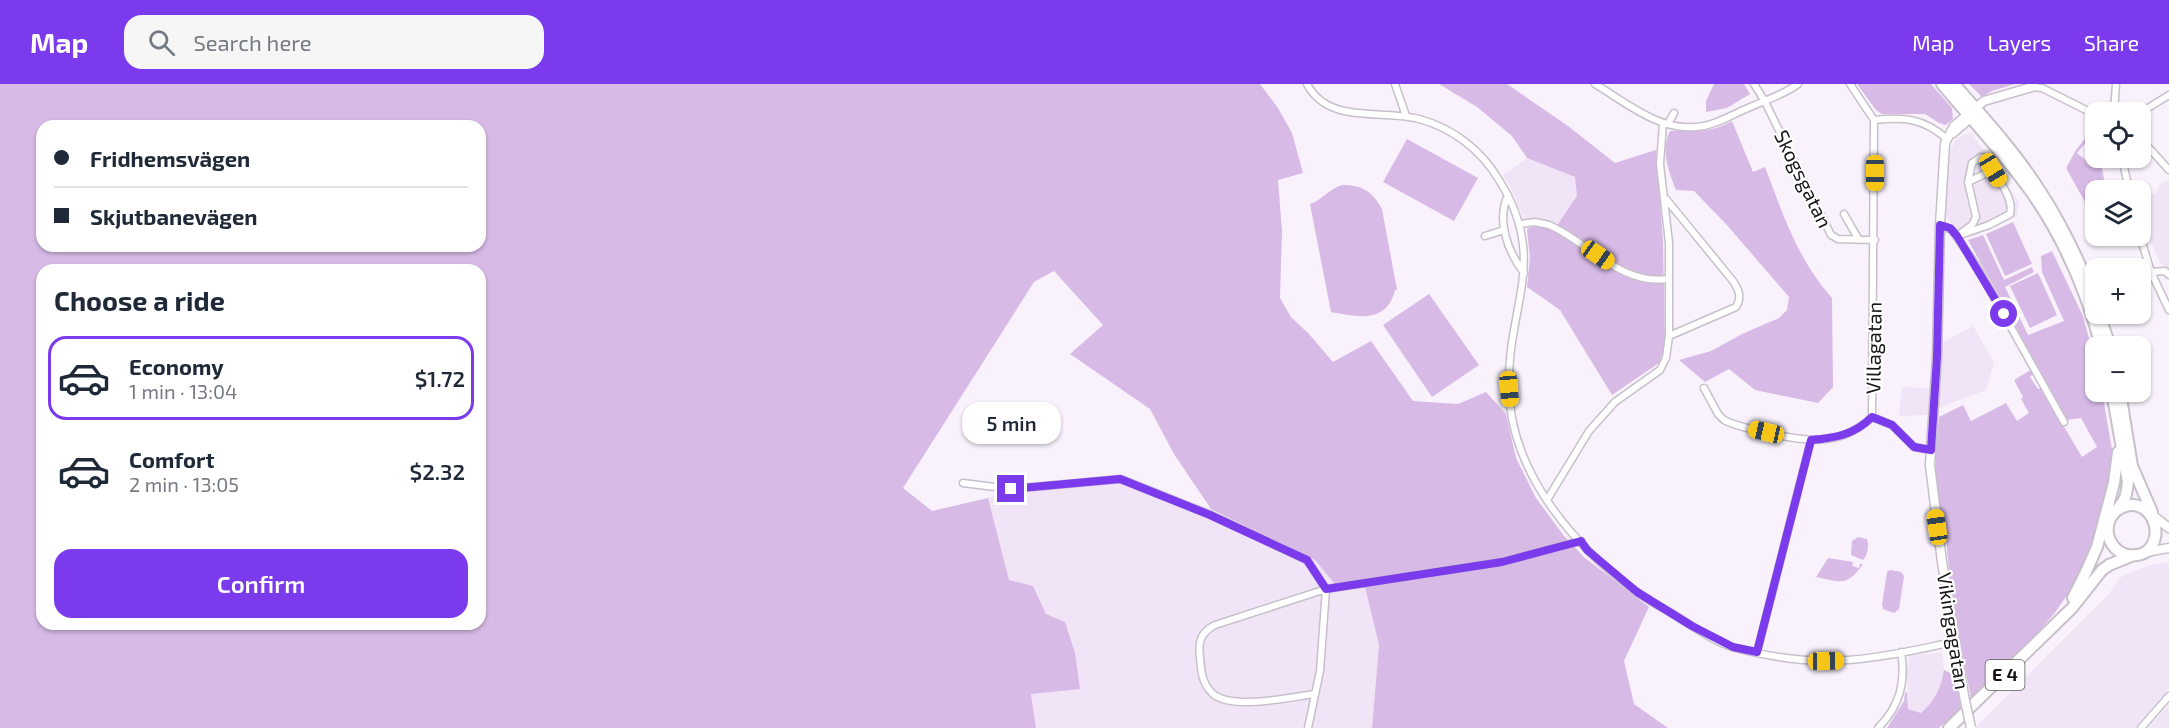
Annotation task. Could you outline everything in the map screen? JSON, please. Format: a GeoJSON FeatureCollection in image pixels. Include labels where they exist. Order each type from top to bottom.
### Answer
{"type":"FeatureCollection","features":[{"type":"Feature","properties":{"kind":"highway"},"geometry":{"type":"LineString","coordinates":[[1942,84],[1972,113],[2023,174],[2068,237],[2085,276]]}},
{"type":"Feature","properties":{"kind":"highway"},"geometry":{"type":"LineString","coordinates":[[1954,84],[1972,113]]}},
{"type":"Feature","properties":{"kind":"highway"},"geometry":{"type":"LineString","coordinates":[[2023,174],[2071,262],[2098,336]]}},
{"type":"Feature","properties":{"kind":"highway","name":"E 4"},"geometry":{"type":"LineString","coordinates":[[2059,619],[2096,564],[2108,533],[2108,524],[2126,495],[2128,482],[2113,402]]}},
{"type":"Feature","properties":{"kind":"highway"},"geometry":{"type":"LineString","coordinates":[[2122,402],[2132,466],[2158,527],[2158,537],[2146,552]]}},
{"type":"Feature","properties":{"kind":"highway"},"geometry":{"type":"LineString","coordinates":[[2073,598],[2097,547],[2115,477],[2118,434]]}},
{"type":"Feature","properties":{"kind":"highway"},"geometry":{"type":"LineString","coordinates":[[2116,511],[2125,506],[2135,505],[2144,507],[2154,515]]}},
{"type":"Feature","properties":{"kind":"highway"},"geometry":{"type":"LineString","coordinates":[[2108,533],[2114,547],[2122,553],[2131,555]]}},
{"type":"Feature","properties":{"kind":"highway","name":"E 4"},"geometry":{"type":"LineString","coordinates":[[1949,728],[2085,593],[2102,570],[2131,555],[2146,552]]}},
{"type":"Feature","properties":{"kind":"street"},"geometry":{"type":"LineString","coordinates":[[1307,84],[1320,100],[1334,108],[1357,113],[1406,116],[1437,125],[1466,142],[1488,163],[1508,195],[1520,224],[1524,245],[1524,274],[1511,348],[1510,403],[1516,431],[1528,467],[1547,500],[1587,550],[1645,597],[1692,626],[1733,647],[1826,661],[1855,659],[1954,642]]}},
{"type":"Feature","properties":{"kind":"street"},"geometry":{"type":"LineString","coordinates":[[1395,84],[1406,116]]}},
{"type":"Feature","properties":{"kind":"street"},"geometry":{"type":"LineString","coordinates":[[1595,84],[1603,86],[1648,116],[1686,128],[1701,126],[1798,84]]}},
{"type":"Feature","properties":{"kind":"street","name":"Skogsgatan"},"geometry":{"type":"LineString","coordinates":[[1754,84],[1831,235],[1838,240],[1875,240]]}},
{"type":"Feature","properties":{"kind":"street"},"geometry":{"type":"LineString","coordinates":[[1850,84],[1874,120],[1914,120],[1925,123],[1946,138],[1954,126],[1993,98],[2033,85],[2085,110]]}},
{"type":"Feature","properties":{"kind":"street"},"geometry":{"type":"LineString","coordinates":[[2115,102],[2116,84]]}},
{"type":"Feature","properties":{"kind":"street"},"geometry":{"type":"LineString","coordinates":[[2151,106],[2169,95]]}},
{"type":"Feature","properties":{"kind":"street"},"geometry":{"type":"LineString","coordinates":[[1547,500],[1589,431],[1615,402],[1662,367],[1668,351],[1669,243],[1660,164],[1665,123],[1674,113]]}},
{"type":"Feature","properties":{"kind":"street","name":"Villagatan"},"geometry":{"type":"LineString","coordinates":[[1704,388],[1718,414],[1728,422],[1783,436],[1811,440],[1848,434],[1862,427],[1872,417],[1875,240],[1874,120]]}},
{"type":"Feature","properties":{"kind":"street","name":"Vikingagatan"},"geometry":{"type":"LineString","coordinates":[[1946,138],[1940,225],[1937,357],[1931,450],[1933,498],[1954,642],[1971,728]]}},
{"type":"Feature","properties":{"kind":"street"},"geometry":{"type":"LineString","coordinates":[[2151,150],[2169,170]]}},
{"type":"Feature","properties":{"kind":"street"},"geometry":{"type":"LineString","coordinates":[[1981,157],[1985,158],[2012,209],[2010,214],[1989,225],[1957,236],[1972,225],[1976,216],[1968,182],[1971,163],[1981,157]]}},
{"type":"Feature","properties":{"kind":"street"},"geometry":{"type":"LineString","coordinates":[[1968,182],[1993,170]]}},
{"type":"Feature","properties":{"kind":"street"},"geometry":{"type":"LineString","coordinates":[[1508,195],[1503,206],[1504,231],[1514,261],[1524,274]]}},
{"type":"Feature","properties":{"kind":"street"},"geometry":{"type":"LineString","coordinates":[[1664,197],[1739,289],[1740,301],[1736,308],[1669,336]]}},
{"type":"Feature","properties":{"kind":"street"},"geometry":{"type":"LineString","coordinates":[[1844,214],[1859,240]]}},
{"type":"Feature","properties":{"kind":"street"},"geometry":{"type":"LineString","coordinates":[[1520,224],[1536,222],[1549,225],[1630,275],[1650,280],[1668,279]]}},
{"type":"Feature","properties":{"kind":"street"},"geometry":{"type":"LineString","coordinates":[[1940,225],[1950,228],[1976,265],[2064,422]]}},
{"type":"Feature","properties":{"kind":"street"},"geometry":{"type":"LineString","coordinates":[[1485,236],[1504,231]]}},
{"type":"Feature","properties":{"kind":"street"},"geometry":{"type":"LineString","coordinates":[[2169,275],[2165,271],[2151,272],[2169,310]]}},
{"type":"Feature","properties":{"kind":"street"},"geometry":{"type":"LineString","coordinates":[[1872,417],[1892,425],[1914,447],[1931,450]]}},
{"type":"Feature","properties":{"kind":"street"},"geometry":{"type":"LineString","coordinates":[[1757,652],[1811,440]]}},
{"type":"Feature","properties":{"kind":"street"},"geometry":{"type":"LineString","coordinates":[[963,483],[1011,489],[1120,479],[1210,515],[1307,560],[1326,589],[1320,671],[1308,728]]}},
{"type":"Feature","properties":{"kind":"street"},"geometry":{"type":"LineString","coordinates":[[2154,515],[2169,528]]}},
{"type":"Feature","properties":{"kind":"street"},"geometry":{"type":"LineString","coordinates":[[1315,694],[1243,702],[1221,699],[1213,694],[1202,676],[1200,636],[1205,630],[1215,625],[1326,589],[1502,562],[1581,541]]}},
{"type":"Feature","properties":{"kind":"street"},"geometry":{"type":"LineString","coordinates":[[2146,552],[2169,548]]}},
{"type":"Feature","properties":{"kind":"street"},"geometry":{"type":"LineString","coordinates":[[1878,728],[1892,712],[1902,687],[1901,652]]}},
{"type":"Feature","properties":{"kind":"street"},"geometry":{"type":"LineString","coordinates":[[2141,728],[2169,696]]}},
{"type":"Feature","properties":{"kind":"shaded area"},"geometry":{"type":"Polygon","coordinates":[[[0,84],[1260,84],[1278,108],[1292,133],[1303,173],[1278,180],[1282,231],[1280,298],[1291,317],[1333,362],[1371,341],[1413,401],[1458,404],[1486,392],[1506,414],[1516,458],[1536,498],[1564,536],[1585,558],[1649,607],[1624,661],[1634,704],[1668,728],[1372,728],[1379,645],[1364,583],[1335,584],[1315,560],[1211,509],[1174,454],[1150,409],[1070,354],[1103,325],[1054,271],[1034,282],[903,488],[932,511],[988,498],[1009,580],[1033,586],[1046,614],[1065,622],[1075,653],[1080,689],[1031,694],[1036,728],[0,728],[0,84]]]}},
{"type":"Feature","properties":{"kind":"shaded area"},"geometry":{"type":"Polygon","coordinates":[[[1439,84],[1507,84],[1568,126],[1615,163],[1656,150],[1663,241],[1665,346],[1659,363],[1612,395],[1560,310],[1527,287],[1530,258],[1527,229],[1534,226],[1554,230],[1577,196],[1575,177],[1527,158],[1512,136],[1477,107],[1439,84]]]}},
{"type":"Feature","properties":{"kind":"shaded area"},"geometry":{"type":"Polygon","coordinates":[[[1714,84],[1744,84],[1750,94],[1727,108],[1706,112],[1706,101],[1714,84]]]}},
{"type":"Feature","properties":{"kind":"shaded area"},"geometry":{"type":"Polygon","coordinates":[[[1857,84],[1931,84],[1952,108],[1953,119],[1946,125],[1925,114],[1882,114],[1876,110],[1857,84]]]}},
{"type":"Feature","properties":{"kind":"shaded area"},"geometry":{"type":"Polygon","coordinates":[[[1969,84],[2015,84],[1992,91],[1982,97],[1969,84]]]}},
{"type":"Feature","properties":{"kind":"shaded area"},"geometry":{"type":"Polygon","coordinates":[[[1732,121],[1753,172],[1765,167],[1800,252],[1832,298],[1833,387],[1818,403],[1755,390],[1729,369],[1705,382],[1679,360],[1711,351],[1779,318],[1787,310],[1789,297],[1726,224],[1694,191],[1676,190],[1668,168],[1666,146],[1670,131],[1709,129],[1732,121]]]}},
{"type":"Feature","properties":{"kind":"shaded area"},"geometry":{"type":"Polygon","coordinates":[[[1971,132],[2019,202],[2017,217],[1970,237],[1952,225],[1945,214],[1950,152],[1955,141],[1971,132]]]}},
{"type":"Feature","properties":{"kind":"shaded area"},"geometry":{"type":"Polygon","coordinates":[[[1407,139],[1478,178],[1454,221],[1383,182],[1407,139]]]}},
{"type":"Feature","properties":{"kind":"shaded area"},"geometry":{"type":"Polygon","coordinates":[[[2085,139],[2085,144],[2077,153],[2085,160],[2085,168],[2102,168],[2104,180],[2085,180],[2085,202],[2066,168],[2085,139]]]}},
{"type":"Feature","properties":{"kind":"shaded area"},"geometry":{"type":"Polygon","coordinates":[[[1527,158],[1575,177],[1587,200],[1560,221],[1554,231],[1534,226],[1527,229],[1512,190],[1503,175],[1527,158]]]}},
{"type":"Feature","properties":{"kind":"shaded area"},"geometry":{"type":"Polygon","coordinates":[[[2169,179],[2169,269],[2160,263],[2151,242],[2151,195],[2155,193],[2162,182],[2169,179]]]}},
{"type":"Feature","properties":{"kind":"shaded area"},"geometry":{"type":"Polygon","coordinates":[[[1342,185],[1366,190],[1382,209],[1397,290],[1385,308],[1370,316],[1331,312],[1310,204],[1342,185]]]}},
{"type":"Feature","properties":{"kind":"shaded area"},"geometry":{"type":"Polygon","coordinates":[[[2013,222],[2032,264],[2005,276],[1986,234],[2013,222]]]}},
{"type":"Feature","properties":{"kind":"shaded area"},"geometry":{"type":"Polygon","coordinates":[[[1983,235],[2004,280],[2032,267],[2034,272],[2005,287],[2028,335],[2064,321],[2042,272],[2041,256],[2052,251],[2082,314],[2088,336],[2085,336],[2085,402],[2104,402],[2114,461],[2106,525],[2079,578],[2054,614],[2030,641],[1971,698],[1938,504],[1936,460],[1939,417],[1963,405],[1971,421],[2006,403],[2017,421],[2029,413],[2014,380],[2029,371],[2034,373],[2030,377],[2038,389],[2041,388],[2082,457],[2097,447],[2081,418],[2067,420],[1968,240],[1983,235]]]}},
{"type":"Feature","properties":{"kind":"shaded area"},"geometry":{"type":"Polygon","coordinates":[[[2038,273],[2057,315],[2030,328],[2010,286],[2038,273]]]}},
{"type":"Feature","properties":{"kind":"shaded area"},"geometry":{"type":"Polygon","coordinates":[[[1429,294],[1479,365],[1432,397],[1383,325],[1429,294]]]}},
{"type":"Feature","properties":{"kind":"shaded area"},"geometry":{"type":"Polygon","coordinates":[[[1973,326],[1994,362],[1986,390],[1939,408],[1941,343],[1973,326]]]}},
{"type":"Feature","properties":{"kind":"shaded area"},"geometry":{"type":"Polygon","coordinates":[[[1902,387],[1929,388],[1928,415],[1899,416],[1902,387]]]}},
{"type":"Feature","properties":{"kind":"shaded area"},"geometry":{"type":"Polygon","coordinates":[[[1121,479],[1211,509],[1316,560],[1335,584],[1364,583],[1379,645],[1372,728],[1036,728],[1031,694],[1046,614],[1033,586],[1009,580],[988,498],[1011,489],[1121,479]]]}},
{"type":"Feature","properties":{"kind":"shaded area"},"geometry":{"type":"Polygon","coordinates":[[[1858,537],[1868,541],[1867,553],[1863,560],[1851,555],[1852,541],[1858,537]]]}},
{"type":"Feature","properties":{"kind":"shaded area"},"geometry":{"type":"Polygon","coordinates":[[[1828,558],[1853,562],[1852,566],[1859,568],[1860,564],[1863,564],[1848,580],[1838,581],[1816,577],[1828,558]]]}},
{"type":"Feature","properties":{"kind":"shaded area"},"geometry":{"type":"Polygon","coordinates":[[[2169,562],[2169,689],[2134,728],[1975,728],[2107,596],[2122,576],[2150,565],[2169,562]]]}},
{"type":"Feature","properties":{"kind":"shaded area"},"geometry":{"type":"Polygon","coordinates":[[[1890,570],[1901,572],[1904,576],[1899,609],[1894,613],[1883,609],[1882,605],[1887,572],[1890,570]]]}},
{"type":"Feature","properties":{"kind":"shaded area"},"geometry":{"type":"Polygon","coordinates":[[[1942,652],[1944,670],[1942,684],[1932,703],[1921,713],[1908,709],[1909,656],[1942,652]]]}},
{"type":"Feature","properties":{"kind":"shaded area"},"geometry":{"type":"Polygon","coordinates":[[[1944,670],[1956,676],[1961,708],[1939,728],[1887,728],[1904,701],[1905,693],[1907,692],[1908,709],[1921,713],[1930,704],[1937,694],[1944,670]]]}},
{"type":"Feature","properties":{"kind":"shaded area"},"geometry":{"type":"Polygon","coordinates":[[[2169,706],[2169,728],[2148,728],[2163,711],[2169,706]]]}},
{"type":"Feature","properties":{"kind":"route"},"geometry":{"type":"LineString","coordinates":[[1011,489],[1120,479],[1210,515],[1307,560],[1326,589],[1502,562],[1581,541],[1587,550],[1637,592],[1692,626],[1733,647],[1757,652],[1811,440],[1848,434],[1862,427],[1872,417],[1892,425],[1914,447],[1931,450],[1937,357],[1940,225],[1950,228],[1957,236],[2004,314]]}}]}
